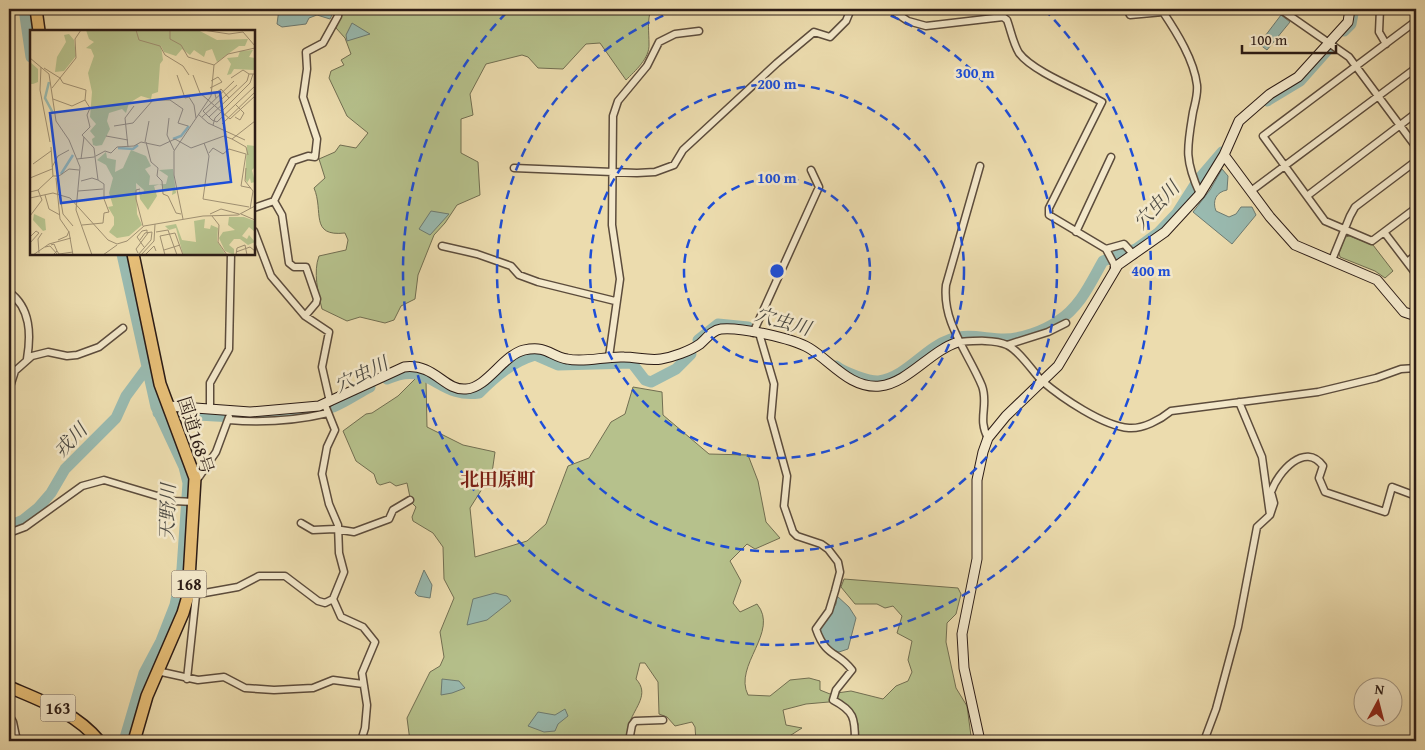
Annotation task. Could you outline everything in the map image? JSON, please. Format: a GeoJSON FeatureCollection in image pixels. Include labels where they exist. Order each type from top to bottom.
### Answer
{"type":"FeatureCollection","features":[{"type":"Feature","properties":{"kind":"highway"},"geometry":{"type":"LineString","coordinates":[[36,9],[39,30]]}},
{"type":"Feature","properties":{"kind":"highway","name":"国道168号"},"geometry":{"type":"LineString","coordinates":[[133,255],[160,384],[195,478],[192,595],[157,671],[134,741]]}},
{"type":"Feature","properties":{"kind":"highway","name":"163"},"geometry":{"type":"LineString","coordinates":[[9,687],[60,709],[78,720],[99,741]]}},
{"type":"Feature","properties":{"kind":"street"},"geometry":{"type":"LineString","coordinates":[[255,208],[274,201],[293,161],[308,156],[315,157],[317,153],[318,139],[303,97],[307,69],[306,52],[322,44],[338,16],[339,9]]}},
{"type":"Feature","properties":{"kind":"street"},"geometry":{"type":"LineString","coordinates":[[514,168],[655,172],[674,165],[683,150],[777,62],[814,32],[830,37],[846,20],[851,9]]}},
{"type":"Feature","properties":{"kind":"street"},"geometry":{"type":"LineString","coordinates":[[890,9],[908,21],[926,26],[1003,17],[1007,20],[1019,52],[1026,60],[1050,75],[1102,102],[1049,208],[1049,215],[1106,249],[1114,264],[1114,271]]}},
{"type":"Feature","properties":{"kind":"street"},"geometry":{"type":"LineString","coordinates":[[1127,9],[1130,15],[1163,12],[1175,31],[1192,68],[1197,92],[1187,157],[1189,171],[1200,194]]}},
{"type":"Feature","properties":{"kind":"street"},"geometry":{"type":"LineString","coordinates":[[1280,9],[1349,57],[1416,146]]}},
{"type":"Feature","properties":{"kind":"street"},"geometry":{"type":"LineString","coordinates":[[980,741],[964,668],[962,634],[977,559],[977,480],[988,438],[1001,421],[1058,366],[1114,271],[1126,259],[1165,232],[1200,194],[1224,155],[1239,122],[1270,94],[1298,77],[1348,22],[1350,9]]}},
{"type":"Feature","properties":{"kind":"street"},"geometry":{"type":"LineString","coordinates":[[1380,9],[1379,32],[1386,44]]}},
{"type":"Feature","properties":{"kind":"street"},"geometry":{"type":"LineString","coordinates":[[1416,21],[1262,136],[1325,221],[1343,230],[1372,241],[1416,208]]}},
{"type":"Feature","properties":{"kind":"street"},"geometry":{"type":"LineString","coordinates":[[609,357],[615,301],[620,279],[612,225],[614,172],[613,116],[618,101],[647,66],[659,42],[675,34],[699,31]]}},
{"type":"Feature","properties":{"kind":"street"},"geometry":{"type":"LineString","coordinates":[[1251,191],[1416,68]]}},
{"type":"Feature","properties":{"kind":"street"},"geometry":{"type":"LineString","coordinates":[[1306,196],[1416,113]]}},
{"type":"Feature","properties":{"kind":"street"},"geometry":{"type":"LineString","coordinates":[[1224,155],[1286,238],[1295,245],[1377,280],[1404,312],[1416,316]]}},
{"type":"Feature","properties":{"kind":"street"},"geometry":{"type":"LineString","coordinates":[[1076,232],[1111,157]]}},
{"type":"Feature","properties":{"kind":"street"},"geometry":{"type":"LineString","coordinates":[[1332,260],[1343,230],[1355,207],[1416,161]]}},
{"type":"Feature","properties":{"kind":"street"},"geometry":{"type":"LineString","coordinates":[[980,166],[946,285],[945,299],[958,342],[982,386],[984,400],[982,428],[988,438]]}},
{"type":"Feature","properties":{"kind":"street"},"geometry":{"type":"LineString","coordinates":[[811,170],[819,187],[756,333],[774,384],[771,418],[787,476],[784,506],[793,532],[797,536],[821,544],[828,549],[838,562],[840,572],[835,591],[828,611],[816,629],[827,651],[847,664],[852,670],[836,690],[833,700],[850,711],[854,720],[855,741]]}},
{"type":"Feature","properties":{"kind":"street"},"geometry":{"type":"LineString","coordinates":[[274,201],[282,214],[289,263],[294,267],[306,267],[316,299],[316,303],[305,316]]}},
{"type":"Feature","properties":{"kind":"street"},"geometry":{"type":"LineString","coordinates":[[1384,232],[1416,274]]}},
{"type":"Feature","properties":{"kind":"street"},"geometry":{"type":"LineString","coordinates":[[255,236],[270,276],[305,316],[329,332],[322,367],[328,407],[335,430],[327,447],[322,479],[338,530],[339,553],[344,572],[333,600],[341,617],[363,627],[375,642],[362,673],[367,705],[365,728],[361,741]]}},
{"type":"Feature","properties":{"kind":"street"},"geometry":{"type":"LineString","coordinates":[[1106,249],[1124,244],[1134,254]]}},
{"type":"Feature","properties":{"kind":"street"},"geometry":{"type":"LineString","coordinates":[[442,246],[477,254],[511,266],[519,275],[538,282],[615,301]]}},
{"type":"Feature","properties":{"kind":"street"},"geometry":{"type":"LineString","coordinates":[[1407,262],[1416,254]]}},
{"type":"Feature","properties":{"kind":"street"},"geometry":{"type":"LineString","coordinates":[[210,409],[210,383],[229,349],[231,255]]}},
{"type":"Feature","properties":{"kind":"street"},"geometry":{"type":"LineString","coordinates":[[9,292],[17,298],[27,318],[30,332],[27,359]]}},
{"type":"Feature","properties":{"kind":"street"},"geometry":{"type":"LineString","coordinates":[[168,406],[210,409],[230,416],[328,407],[404,367],[426,368],[452,386],[467,390],[478,385],[522,351],[541,349],[569,360],[609,357],[662,359],[696,346],[715,331],[722,329],[756,333],[796,342],[810,349],[840,374],[872,386],[892,383],[944,347],[958,342],[973,341],[1007,345],[1048,332],[1066,323]]}},
{"type":"Feature","properties":{"kind":"street"},"geometry":{"type":"LineString","coordinates":[[9,390],[15,371],[27,359],[48,352],[67,356],[100,347],[124,328]]}},
{"type":"Feature","properties":{"kind":"street"},"geometry":{"type":"LineString","coordinates":[[1007,345],[1043,381],[1084,410],[1121,426],[1131,428],[1158,420],[1171,411],[1318,392],[1376,378],[1401,369],[1416,368]]}},
{"type":"Feature","properties":{"kind":"street"},"geometry":{"type":"LineString","coordinates":[[1239,402],[1262,457],[1270,515]]}},
{"type":"Feature","properties":{"kind":"street"},"geometry":{"type":"LineString","coordinates":[[195,478],[199,477],[216,452],[230,416]]}},
{"type":"Feature","properties":{"kind":"street"},"geometry":{"type":"LineString","coordinates":[[1204,741],[1238,627],[1257,526],[1270,515],[1274,503],[1271,492],[1281,472],[1301,457],[1311,455],[1318,458],[1323,466],[1319,478],[1325,492],[1385,512],[1392,487],[1416,496]]}},
{"type":"Feature","properties":{"kind":"street"},"geometry":{"type":"LineString","coordinates":[[9,533],[24,526],[82,486],[104,480],[174,501],[194,502]]}},
{"type":"Feature","properties":{"kind":"street"},"geometry":{"type":"LineString","coordinates":[[301,523],[313,530],[354,532],[389,519],[393,510],[410,500]]}},
{"type":"Feature","properties":{"kind":"street"},"geometry":{"type":"LineString","coordinates":[[187,679],[192,595],[238,587],[259,576],[285,576],[318,602],[325,603],[333,600]]}},
{"type":"Feature","properties":{"kind":"street"},"geometry":{"type":"LineString","coordinates":[[157,671],[198,680],[224,677],[245,688],[282,691],[313,688],[333,680],[363,684]]}},
{"type":"Feature","properties":{"kind":"street"},"geometry":{"type":"LineString","coordinates":[[9,714],[13,722],[17,741]]}},
{"type":"Feature","properties":{"kind":"street"},"geometry":{"type":"LineString","coordinates":[[629,741],[632,725],[635,721],[662,720]]}},
{"type":"Feature","properties":{"kind":"green space"},"geometry":{"type":"Polygon","coordinates":[[[343,9],[651,9],[649,49],[641,64],[626,80],[600,43],[586,44],[563,69],[538,68],[528,57],[522,55],[486,64],[470,94],[473,115],[461,119],[461,153],[478,162],[480,195],[457,205],[434,235],[418,275],[415,299],[401,306],[394,320],[385,323],[360,317],[347,321],[322,309],[317,282],[316,269],[319,256],[346,250],[348,240],[345,233],[326,231],[322,227],[314,188],[325,178],[319,159],[335,152],[340,145],[356,148],[368,133],[347,116],[329,78],[331,71],[344,65],[341,60],[351,54],[345,38],[336,28],[343,9]]]}},
{"type":"Feature","properties":{"kind":"green space"},"geometry":{"type":"Polygon","coordinates":[[[1350,236],[1373,245],[1393,271],[1385,278],[1375,271],[1340,257],[1339,253],[1345,237],[1350,236]]]}},
{"type":"Feature","properties":{"kind":"green space"},"geometry":{"type":"Polygon","coordinates":[[[421,377],[426,380],[427,427],[463,445],[495,452],[492,473],[470,508],[475,557],[527,541],[546,524],[568,466],[589,458],[611,422],[625,414],[633,387],[662,392],[663,415],[709,454],[748,455],[758,481],[766,522],[780,538],[755,549],[747,544],[730,561],[741,581],[733,603],[740,612],[757,604],[763,615],[760,637],[746,672],[745,684],[748,695],[770,696],[790,680],[809,678],[820,681],[820,690],[830,694],[851,691],[883,699],[896,686],[908,681],[912,672],[908,660],[912,641],[897,633],[902,616],[893,606],[885,608],[877,604],[855,604],[841,587],[844,579],[958,588],[961,594],[956,614],[947,623],[946,642],[956,688],[967,706],[971,736],[966,741],[930,741],[927,739],[918,741],[859,741],[858,724],[855,717],[840,701],[806,704],[783,710],[786,725],[802,728],[788,737],[789,741],[696,741],[695,727],[692,722],[675,726],[667,717],[659,714],[658,682],[645,663],[640,663],[636,679],[642,690],[642,695],[629,724],[626,741],[410,741],[407,718],[430,672],[440,666],[444,657],[440,632],[454,598],[444,579],[443,547],[433,533],[413,521],[412,517],[416,507],[411,502],[407,483],[396,486],[390,482],[380,485],[377,483],[374,474],[356,461],[343,431],[366,414],[372,413],[398,396],[416,378],[421,377]]]}},
{"type":"Feature","properties":{"kind":"water"},"geometry":{"type":"Polygon","coordinates":[[[279,9],[335,9],[330,19],[317,15],[309,18],[306,24],[282,27],[277,24],[279,9]]]}},
{"type":"Feature","properties":{"kind":"water"},"geometry":{"type":"Polygon","coordinates":[[[1281,15],[1290,22],[1267,50],[1259,44],[1281,15]]]}},
{"type":"Feature","properties":{"kind":"water"},"geometry":{"type":"Polygon","coordinates":[[[352,23],[370,34],[347,41],[346,35],[352,23]]]}},
{"type":"Feature","properties":{"kind":"water"},"geometry":{"type":"Polygon","coordinates":[[[1222,169],[1228,176],[1227,190],[1220,193],[1216,198],[1214,204],[1216,211],[1229,217],[1236,214],[1241,207],[1252,207],[1256,215],[1232,244],[1193,212],[1210,190],[1222,169]]]}},
{"type":"Feature","properties":{"kind":"water"},"geometry":{"type":"Polygon","coordinates":[[[431,211],[449,214],[430,235],[419,229],[431,211]]]}},
{"type":"Feature","properties":{"kind":"water"},"geometry":{"type":"Polygon","coordinates":[[[424,570],[432,585],[430,598],[418,596],[415,593],[424,570]]]}},
{"type":"Feature","properties":{"kind":"water"},"geometry":{"type":"Polygon","coordinates":[[[495,593],[507,596],[511,601],[487,620],[467,625],[473,599],[495,593]]]}},
{"type":"Feature","properties":{"kind":"water"},"geometry":{"type":"Polygon","coordinates":[[[837,596],[849,607],[856,618],[848,649],[839,652],[828,648],[819,630],[836,604],[837,596]]]}},
{"type":"Feature","properties":{"kind":"water"},"geometry":{"type":"Polygon","coordinates":[[[442,679],[459,681],[465,688],[441,695],[442,679]]]}},
{"type":"Feature","properties":{"kind":"water"},"geometry":{"type":"Polygon","coordinates":[[[565,709],[568,716],[558,724],[555,731],[544,732],[528,726],[538,712],[555,715],[565,709]]]}},
{"type":"Feature","properties":{"kind":"waterway","name":"天野川"},"geometry":{"type":"LineString","coordinates":[[24,9],[30,50]]}},
{"type":"Feature","properties":{"kind":"waterway","name":"穴虫川"},"geometry":{"type":"LineString","coordinates":[[1344,31],[1351,24],[1354,9]]}},
{"type":"Feature","properties":{"kind":"waterway","name":"穴虫川"},"geometry":{"type":"LineString","coordinates":[[1267,101],[1300,81],[1332,45]]}},
{"type":"Feature","properties":{"kind":"waterway","name":"穴虫川"},"geometry":{"type":"LineString","coordinates":[[836,366],[857,376],[879,381],[899,374],[941,343],[957,337],[1011,339],[1032,334],[1052,325],[1066,315],[1078,302],[1103,261],[1136,249],[1158,233],[1177,213],[1198,180],[1222,152]]}},
{"type":"Feature","properties":{"kind":"waterway","name":"天野川"},"geometry":{"type":"LineString","coordinates":[[122,255],[156,407],[184,467],[188,483],[182,569],[175,605],[161,641],[144,673],[124,741]]}},
{"type":"Feature","properties":{"kind":"waterway","name":"穴虫川"},"geometry":{"type":"LineString","coordinates":[[698,340],[718,324],[748,327]]}},
{"type":"Feature","properties":{"kind":"waterway","name":"穴虫川"},"geometry":{"type":"LineString","coordinates":[[387,379],[402,374],[414,374],[424,376],[453,391],[479,393],[505,370],[535,355],[558,365],[632,363],[645,380],[651,382],[676,369],[691,354]]}},
{"type":"Feature","properties":{"kind":"waterway","name":"戎川"},"geometry":{"type":"LineString","coordinates":[[9,526],[23,520],[38,508],[51,493],[65,469],[116,418],[126,396],[146,369]]}},
{"type":"Feature","properties":{"kind":"waterway","name":"穴虫川"},"geometry":{"type":"LineString","coordinates":[[158,413],[247,418],[293,416],[314,413],[333,407],[370,387]]}},
{"type":"Feature","properties":{"kind":"district","name":"北田原町"},"geometry":{"type":"Point","coordinates":[498,479]}}]}
